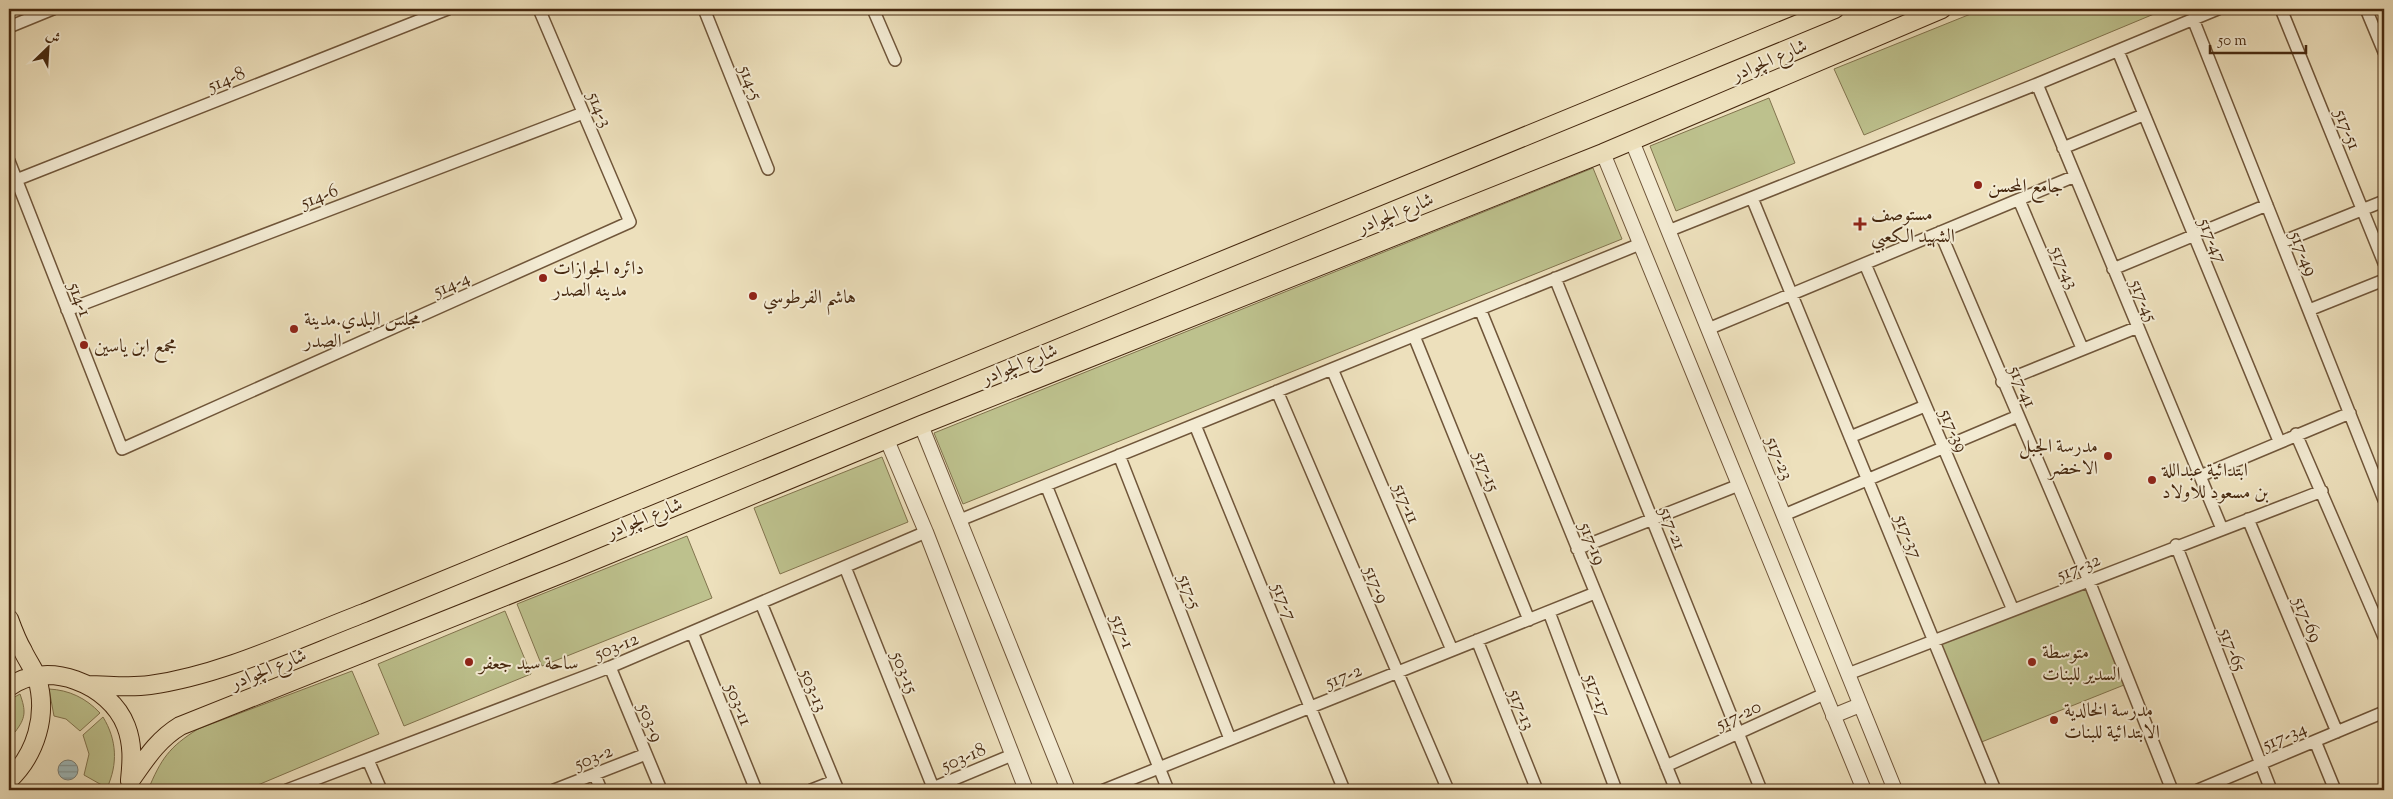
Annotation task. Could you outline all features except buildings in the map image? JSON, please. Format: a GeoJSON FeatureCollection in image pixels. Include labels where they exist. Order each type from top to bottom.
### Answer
{"type":"FeatureCollection","features":[{"type":"Feature","properties":{"kind":"main road","name":"شارع الچوادر"},"geometry":{"type":"LineString","coordinates":[[88,685],[135,686],[166,682],[230,665],[364,613],[1835,9]]}},
{"type":"Feature","properties":{"kind":"main road","name":"شارع الچوادر"},"geometry":{"type":"LineString","coordinates":[[128,786],[166,734],[180,726],[571,570],[922,425],[1603,153],[1942,9]]}},
{"type":"Feature","properties":{"kind":"main road"},"geometry":{"type":"LineString","coordinates":[[9,619],[36,677],[40,695],[41,714],[38,732],[22,765],[9,780]]}},
{"type":"Feature","properties":{"kind":"main road"},"geometry":{"type":"LineString","coordinates":[[9,687],[36,677],[63,677],[88,685],[111,702],[126,726],[133,753],[128,786]]}},
{"type":"Feature","properties":{"kind":"street"},"geometry":{"type":"LineString","coordinates":[[9,27],[53,9]]}},
{"type":"Feature","properties":{"kind":"street","name":"514-8"},"geometry":{"type":"LineString","coordinates":[[16,180],[448,9]]}},
{"type":"Feature","properties":{"kind":"street","name":"514-3"},"geometry":{"type":"LineString","coordinates":[[539,9],[630,222]]}},
{"type":"Feature","properties":{"kind":"street","name":"514-5"},"geometry":{"type":"LineString","coordinates":[[704,9],[768,169]]}},
{"type":"Feature","properties":{"kind":"street"},"geometry":{"type":"LineString","coordinates":[[874,9],[895,60]]}},
{"type":"Feature","properties":{"kind":"street"},"geometry":{"type":"LineString","coordinates":[[1668,231],[2037,84],[2218,9]]}},
{"type":"Feature","properties":{"kind":"street","name":"517-51"},"geometry":{"type":"LineString","coordinates":[[2280,9],[2384,263]]}},
{"type":"Feature","properties":{"kind":"street"},"geometry":{"type":"LineString","coordinates":[[2366,9],[2384,52]]}},
{"type":"Feature","properties":{"kind":"street","name":"517-49"},"geometry":{"type":"LineString","coordinates":[[2194,18],[2384,500]]}},
{"type":"Feature","properties":{"kind":"street","name":"517-47"},"geometry":{"type":"LineString","coordinates":[[2118,51],[2279,441]]}},
{"type":"Feature","properties":{"kind":"street","name":"517-45"},"geometry":{"type":"LineString","coordinates":[[2037,84],[2222,529]]}},
{"type":"Feature","properties":{"kind":"street","name":"514-6"},"geometry":{"type":"LineString","coordinates":[[67,310],[583,113]]}},
{"type":"Feature","properties":{"kind":"street"},"geometry":{"type":"LineString","coordinates":[[2063,148],[2143,115]]}},
{"type":"Feature","properties":{"kind":"street","name":"517-23"},"geometry":{"type":"LineString","coordinates":[[1632,141],[1895,790]]}},
{"type":"Feature","properties":{"kind":"street"},"geometry":{"type":"LineString","coordinates":[[1603,153],[1864,790]]}},
{"type":"Feature","properties":{"kind":"street","name":"514-1"},"geometry":{"type":"LineString","coordinates":[[9,161],[122,449]]}},
{"type":"Feature","properties":{"kind":"street"},"geometry":{"type":"LineString","coordinates":[[1708,329],[2075,176]]}},
{"type":"Feature","properties":{"kind":"street","name":"517-37"},"geometry":{"type":"LineString","coordinates":[[1752,198],[1995,790]]}},
{"type":"Feature","properties":{"kind":"street","name":"517-43"},"geometry":{"type":"LineString","coordinates":[[2019,200],[2082,348]]}},
{"type":"Feature","properties":{"kind":"street"},"geometry":{"type":"LineString","coordinates":[[2282,242],[2384,201]]}},
{"type":"Feature","properties":{"kind":"street"},"geometry":{"type":"LineString","coordinates":[[2113,269],[2267,205]]}},
{"type":"Feature","properties":{"kind":"street","name":"514-4"},"geometry":{"type":"LineString","coordinates":[[122,449],[630,222]]}},
{"type":"Feature","properties":{"kind":"street","name":"517-41"},"geometry":{"type":"LineString","coordinates":[[1940,232],[2002,382],[2089,581],[2172,790]]}},
{"type":"Feature","properties":{"kind":"street"},"geometry":{"type":"LineString","coordinates":[[960,520],[1640,244]]}},
{"type":"Feature","properties":{"kind":"street","name":"517-39"},"geometry":{"type":"LineString","coordinates":[[1865,264],[2013,610]]}},
{"type":"Feature","properties":{"kind":"street","name":"517-21"},"geometry":{"type":"LineString","coordinates":[[1555,278],[1761,790]]}},
{"type":"Feature","properties":{"kind":"street"},"geometry":{"type":"LineString","coordinates":[[2309,310],[2384,280]]}},
{"type":"Feature","properties":{"kind":"street","name":"517-19"},"geometry":{"type":"LineString","coordinates":[[1480,309],[1676,790]]}},
{"type":"Feature","properties":{"kind":"street"},"geometry":{"type":"LineString","coordinates":[[2002,382],[2082,348],[2138,327]]}},
{"type":"Feature","properties":{"kind":"street","name":"517-15"},"geometry":{"type":"LineString","coordinates":[[1414,336],[1529,620]]}},
{"type":"Feature","properties":{"kind":"street","name":"517-11"},"geometry":{"type":"LineString","coordinates":[[1332,369],[1452,650]]}},
{"type":"Feature","properties":{"kind":"street","name":"517-9"},"geometry":{"type":"LineString","coordinates":[[1277,391],[1448,790]]}},
{"type":"Feature","properties":{"kind":"street"},"geometry":{"type":"LineString","coordinates":[[1850,437],[1925,406]]}},
{"type":"Feature","properties":{"kind":"street"},"geometry":{"type":"LineString","coordinates":[[2200,476],[2279,441],[2350,413]]}},
{"type":"Feature","properties":{"kind":"street"},"geometry":{"type":"LineString","coordinates":[[1784,515],[2018,416]]}},
{"type":"Feature","properties":{"kind":"street"},"geometry":{"type":"LineString","coordinates":[[922,425],[1068,790]]}},
{"type":"Feature","properties":{"kind":"street","name":"517-7"},"geometry":{"type":"LineString","coordinates":[[1195,425],[1344,790]]}},
{"type":"Feature","properties":{"kind":"street"},"geometry":{"type":"LineString","coordinates":[[2296,434],[2384,636]]}},
{"type":"Feature","properties":{"kind":"street"},"geometry":{"type":"LineString","coordinates":[[887,440],[926,532],[1026,790]]}},
{"type":"Feature","properties":{"kind":"street","name":"517-5"},"geometry":{"type":"LineString","coordinates":[[1119,455],[1230,740]]}},
{"type":"Feature","properties":{"kind":"street","name":"517-1"},"geometry":{"type":"LineString","coordinates":[[1046,485],[1168,790]]}},
{"type":"Feature","properties":{"kind":"street"},"geometry":{"type":"LineString","coordinates":[[1577,549],[1739,485]]}},
{"type":"Feature","properties":{"kind":"street","name":"517-32"},"geometry":{"type":"LineString","coordinates":[[1848,674],[2089,581],[2176,545],[2322,491]]}},
{"type":"Feature","properties":{"kind":"street","name":"517-69"},"geometry":{"type":"LineString","coordinates":[[2248,519],[2337,732]]}},
{"type":"Feature","properties":{"kind":"street","name":"503-12"},"geometry":{"type":"LineString","coordinates":[[286,790],[610,666],[926,532]]}},
{"type":"Feature","properties":{"kind":"street","name":"517-65"},"geometry":{"type":"LineString","coordinates":[[2176,545],[2271,790]]}},
{"type":"Feature","properties":{"kind":"street","name":"503-15"},"geometry":{"type":"LineString","coordinates":[[844,567],[932,790]]}},
{"type":"Feature","properties":{"kind":"street","name":"517-2"},"geometry":{"type":"LineString","coordinates":[[1104,790],[1595,593]]}},
{"type":"Feature","properties":{"kind":"street","name":"503-13"},"geometry":{"type":"LineString","coordinates":[[761,602],[836,786]]}},
{"type":"Feature","properties":{"kind":"street","name":"517-17"},"geometry":{"type":"LineString","coordinates":[[1549,612],[1616,790]]}},
{"type":"Feature","properties":{"kind":"street","name":"503-11"},"geometry":{"type":"LineString","coordinates":[[692,632],[756,790]]}},
{"type":"Feature","properties":{"kind":"street","name":"517-13"},"geometry":{"type":"LineString","coordinates":[[1476,640],[1537,790]]}},
{"type":"Feature","properties":{"kind":"street","name":"503-9"},"geometry":{"type":"LineString","coordinates":[[610,666],[660,790]]}},
{"type":"Feature","properties":{"kind":"street","name":"517-20"},"geometry":{"type":"LineString","coordinates":[[1666,766],[1824,694]]}},
{"type":"Feature","properties":{"kind":"street"},"geometry":{"type":"LineString","coordinates":[[1833,716],[1860,706]]}},
{"type":"Feature","properties":{"kind":"street","name":"517-34"},"geometry":{"type":"LineString","coordinates":[[2198,790],[2384,714]]}},
{"type":"Feature","properties":{"kind":"street"},"geometry":{"type":"LineString","coordinates":[[2315,741],[2334,790]]}},
{"type":"Feature","properties":{"kind":"street","name":"503-2"},"geometry":{"type":"LineString","coordinates":[[554,790],[646,754]]}},
{"type":"Feature","properties":{"kind":"street","name":"503-18"},"geometry":{"type":"LineString","coordinates":[[932,790],[1012,754]]}},
{"type":"Feature","properties":{"kind":"street"},"geometry":{"type":"LineString","coordinates":[[368,760],[381,790]]}},
{"type":"Feature","properties":{"kind":"street"},"geometry":{"type":"LineString","coordinates":[[595,775],[602,790]]}},
{"type":"Feature","properties":{"kind":"street"},"geometry":{"type":"LineString","coordinates":[[811,790],[836,786]]}},
{"type":"Feature","properties":{"kind":"green space"},"geometry":{"type":"Polygon","coordinates":[[[1983,9],[2166,9],[1864,135],[1834,69],[1983,9]]]}},
{"type":"Feature","properties":{"kind":"green space"},"geometry":{"type":"Polygon","coordinates":[[[1769,98],[1795,163],[1676,211],[1650,146],[1769,98]]]}},
{"type":"Feature","properties":{"kind":"green space"},"geometry":{"type":"Polygon","coordinates":[[[1593,168],[1622,239],[963,504],[934,433],[1593,168]]]}},
{"type":"Feature","properties":{"kind":"green space"},"geometry":{"type":"Polygon","coordinates":[[[882,457],[908,522],[780,574],[754,508],[882,457]]]}},
{"type":"Feature","properties":{"kind":"green space"},"geometry":{"type":"Polygon","coordinates":[[[687,536],[712,598],[542,666],[517,604],[687,536]]]}},
{"type":"Feature","properties":{"kind":"green space"},"geometry":{"type":"Polygon","coordinates":[[[2089,581],[2129,683],[1979,743],[1934,641],[2089,581]]]}},
{"type":"Feature","properties":{"kind":"green space"},"geometry":{"type":"Polygon","coordinates":[[[505,611],[531,674],[404,726],[378,664],[505,611]]]}},
{"type":"Feature","properties":{"kind":"green space"},"geometry":{"type":"Polygon","coordinates":[[[352,671],[379,734],[246,790],[148,790],[157,770],[167,755],[180,742],[198,729],[352,671]]]}},
{"type":"Feature","properties":{"kind":"green space"},"geometry":{"type":"Polygon","coordinates":[[[49,689],[77,696],[89,703],[100,713],[80,731],[66,719],[54,716],[49,689]]]}},
{"type":"Feature","properties":{"kind":"green space"},"geometry":{"type":"Polygon","coordinates":[[[20,694],[24,714],[15,732],[9,728],[9,700],[20,694]]]}},
{"type":"Feature","properties":{"kind":"green space"},"geometry":{"type":"Polygon","coordinates":[[[103,717],[111,734],[114,752],[113,770],[107,788],[84,775],[89,754],[83,735],[103,717]]]}},
{"type":"Feature","properties":{"kind":"water"},"geometry":{"type":"Polygon","coordinates":[[[64,760],[72,760],[78,766],[78,774],[72,780],[64,780],[58,774],[58,766],[64,760]]]}},
{"type":"Feature","properties":{"kind":"place","name":"جامع المحسن"},"geometry":{"type":"Point","coordinates":[1978,185]}},
{"type":"Feature","properties":{"kind":"place","name":"مستوصف الشهيد الكعبي"},"geometry":{"type":"Point","coordinates":[1860,224]}},
{"type":"Feature","properties":{"kind":"place","name":"دائره الجوازات مدينه الصدر"},"geometry":{"type":"Point","coordinates":[543,278]}},
{"type":"Feature","properties":{"kind":"place","name":"هاشم الفرطوسي"},"geometry":{"type":"Point","coordinates":[753,296]}},
{"type":"Feature","properties":{"kind":"place","name":"مجلس البلدي.مدينة الصدر"},"geometry":{"type":"Point","coordinates":[294,329]}},
{"type":"Feature","properties":{"kind":"place","name":"مجمع ابن ياسين"},"geometry":{"type":"Point","coordinates":[84,345]}},
{"type":"Feature","properties":{"kind":"place","name":"مدرسة الجبل الاخضر"},"geometry":{"type":"Point","coordinates":[2108,456]}},
{"type":"Feature","properties":{"kind":"place","name":"ابتدائية عبداللة بن مسعود للاولاد"},"geometry":{"type":"Point","coordinates":[2152,480]}},
{"type":"Feature","properties":{"kind":"place","name":"ساحة سيد جعفر"},"geometry":{"type":"Point","coordinates":[469,662]}},
{"type":"Feature","properties":{"kind":"place","name":"متوسطة السدير للبنات"},"geometry":{"type":"Point","coordinates":[2032,662]}},
{"type":"Feature","properties":{"kind":"place","name":"مدرسة الخالدية الابتدائية للبنات"},"geometry":{"type":"Point","coordinates":[2054,720]}}]}
